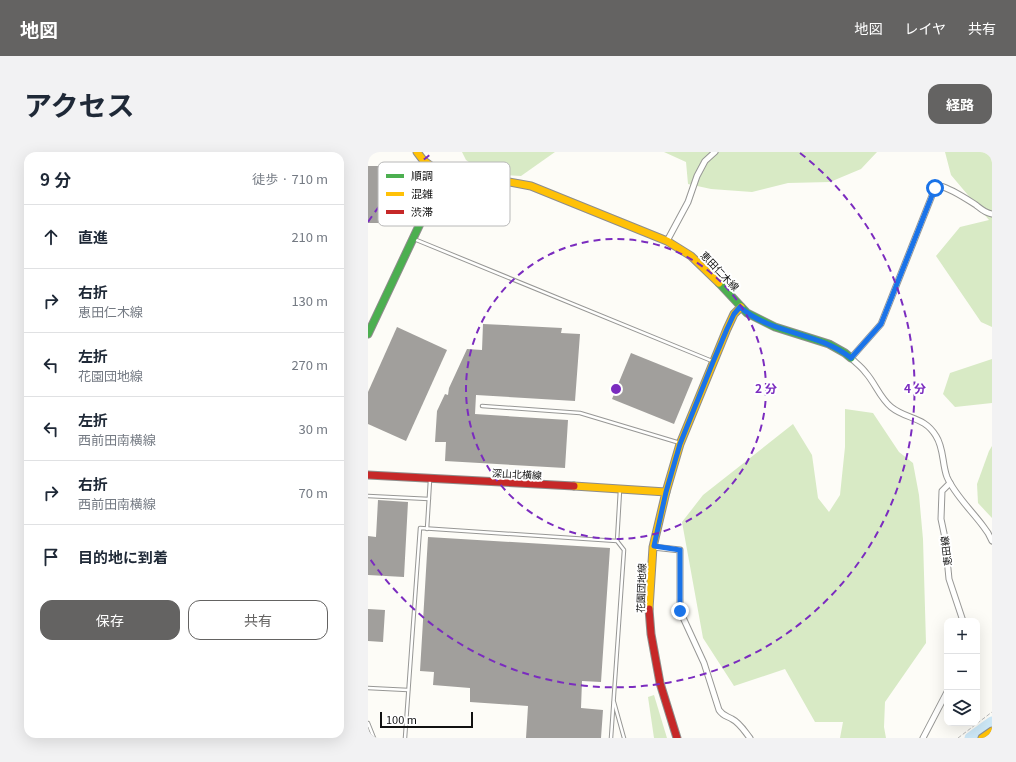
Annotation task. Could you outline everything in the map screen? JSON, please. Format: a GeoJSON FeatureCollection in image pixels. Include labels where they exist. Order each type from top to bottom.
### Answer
{"type":"FeatureCollection","features":[{"type":"Feature","properties":{"kind":"street","name":"恵田仁木線"},"geometry":{"type":"LineString","coordinates":[[417,152],[427,162]]}},
{"type":"Feature","properties":{"kind":"street"},"geometry":{"type":"LineString","coordinates":[[666,241],[688,202],[697,176],[705,161],[715,152]]}},
{"type":"Feature","properties":{"kind":"street","name":"恵田仁木線"},"geometry":{"type":"LineString","coordinates":[[510,182],[531,186],[666,241],[691,256],[747,313],[766,324],[829,344],[845,353],[866,372],[890,406],[898,412],[924,423],[931,429],[937,437],[945,472],[950,483],[988,533],[992,541]]}},
{"type":"Feature","properties":{"kind":"street"},"geometry":{"type":"LineString","coordinates":[[851,358],[881,324],[935,188],[940,186],[944,187],[966,199],[986,214],[992,214]]}},
{"type":"Feature","properties":{"kind":"street"},"geometry":{"type":"LineString","coordinates":[[368,334],[419,226]]}},
{"type":"Feature","properties":{"kind":"street","name":"花園団地線"},"geometry":{"type":"LineString","coordinates":[[677,738],[660,683],[651,634],[650,604],[654,546],[666,492],[680,444],[734,314],[740,307]]}},
{"type":"Feature","properties":{"kind":"street","name":"深山北横線"},"geometry":{"type":"LineString","coordinates":[[368,475],[666,492]]}},
{"type":"Feature","properties":{"kind":"street","name":"恵田線"},"geometry":{"type":"LineString","coordinates":[[950,483],[942,491],[941,519],[945,538],[949,579],[962,618]]}},
{"type":"Feature","properties":{"kind":"street"},"geometry":{"type":"LineString","coordinates":[[654,546],[680,550],[680,611],[704,663],[719,710],[722,714],[739,724],[750,738]]}},
{"type":"Feature","properties":{"kind":"street"},"geometry":{"type":"LineString","coordinates":[[923,738],[944,698]]}},
{"type":"Feature","properties":{"kind":"street"},"geometry":{"type":"LineString","coordinates":[[985,737],[992,731]]}},
{"type":"Feature","properties":{"kind":"lane"},"geometry":{"type":"LineString","coordinates":[[413,239],[713,362]]}},
{"type":"Feature","properties":{"kind":"lane"},"geometry":{"type":"LineString","coordinates":[[482,406],[580,413],[680,444]]}},
{"type":"Feature","properties":{"kind":"lane"},"geometry":{"type":"LineString","coordinates":[[427,529],[430,479]]}},
{"type":"Feature","properties":{"kind":"lane"},"geometry":{"type":"LineString","coordinates":[[616,541],[621,489]]}},
{"type":"Feature","properties":{"kind":"lane"},"geometry":{"type":"LineString","coordinates":[[368,496],[429,499]]}},
{"type":"Feature","properties":{"kind":"lane"},"geometry":{"type":"LineString","coordinates":[[405,738],[420,528],[616,541],[624,550],[611,738]]}},
{"type":"Feature","properties":{"kind":"lane"},"geometry":{"type":"LineString","coordinates":[[368,688],[408,690]]}},
{"type":"Feature","properties":{"kind":"lane"},"geometry":{"type":"LineString","coordinates":[[613,700],[624,738]]}},
{"type":"Feature","properties":{"kind":"lane"},"geometry":{"type":"LineString","coordinates":[[368,723],[374,738]]}},
{"type":"Feature","properties":{"kind":"path"},"geometry":{"type":"LineString","coordinates":[[958,738],[992,712]]}},
{"type":"Feature","properties":{"kind":"green space"},"geometry":{"type":"Polygon","coordinates":[[[462,152],[555,152],[521,176],[510,175],[510,162],[469,162],[466,160],[462,152]]]}},
{"type":"Feature","properties":{"kind":"green space"},"geometry":{"type":"Polygon","coordinates":[[[664,152],[877,152],[861,169],[830,182],[788,183],[752,192],[711,189],[688,184],[686,162],[664,152]]]}},
{"type":"Feature","properties":{"kind":"green space"},"geometry":{"type":"Polygon","coordinates":[[[945,152],[992,152],[992,327],[981,322],[936,256],[960,227],[989,220],[951,175],[945,152]]]}},
{"type":"Feature","properties":{"kind":"green space"},"geometry":{"type":"Polygon","coordinates":[[[992,359],[992,403],[955,407],[943,394],[950,373],[992,359]]]}},
{"type":"Feature","properties":{"kind":"green space"},"geometry":{"type":"Polygon","coordinates":[[[845,409],[873,413],[899,452],[913,463],[919,495],[923,539],[926,643],[885,702],[884,727],[886,738],[840,738],[843,722],[815,722],[785,669],[734,686],[703,638],[682,522],[703,495],[793,424],[812,455],[818,498],[829,512],[840,495],[845,447],[845,409]]]}},
{"type":"Feature","properties":{"kind":"green space"},"geometry":{"type":"Polygon","coordinates":[[[992,446],[992,518],[978,503],[977,484],[992,446]]]}},
{"type":"Feature","properties":{"kind":"green space"},"geometry":{"type":"Polygon","coordinates":[[[654,695],[667,738],[654,738],[648,697],[654,695]]]}},
{"type":"Feature","properties":{"kind":"building"},"geometry":{"type":"Polygon","coordinates":[[[368,166],[378,166],[378,223],[368,223],[368,166]]]}},
{"type":"Feature","properties":{"kind":"building"},"geometry":{"type":"Polygon","coordinates":[[[483,324],[562,328],[561,333],[580,334],[575,401],[476,395],[475,414],[568,420],[565,468],[445,461],[446,442],[435,442],[437,411],[445,394],[448,395],[449,388],[467,349],[482,350],[483,324]]]}},
{"type":"Feature","properties":{"kind":"building"},"geometry":{"type":"Polygon","coordinates":[[[397,327],[447,350],[406,441],[368,424],[368,392],[397,327]]]}},
{"type":"Feature","properties":{"kind":"building"},"geometry":{"type":"Polygon","coordinates":[[[631,353],[693,378],[674,424],[612,399],[631,353]]]}},
{"type":"Feature","properties":{"kind":"building"},"geometry":{"type":"Polygon","coordinates":[[[378,500],[408,502],[404,577],[368,575],[368,536],[376,537],[378,500]]]}},
{"type":"Feature","properties":{"kind":"building"},"geometry":{"type":"Polygon","coordinates":[[[428,537],[610,548],[601,682],[582,681],[581,708],[603,710],[601,738],[526,738],[528,706],[470,702],[470,688],[433,685],[434,672],[420,671],[428,537]]]}},
{"type":"Feature","properties":{"kind":"building"},"geometry":{"type":"Polygon","coordinates":[[[368,609],[385,610],[383,642],[368,641],[368,609]]]}},
{"type":"Feature","properties":{"kind":"waterway"},"geometry":{"type":"LineString","coordinates":[[970,738],[992,722]]}},
{"type":"Feature","properties":{"kind":"traffic: fast"},"geometry":{"type":"LineString","coordinates":[[368,334],[419,226]]}},
{"type":"Feature","properties":{"kind":"traffic: fast"},"geometry":{"type":"LineString","coordinates":[[719,283],[747,313],[775,327],[829,344],[851,358]]}},
{"type":"Feature","properties":{"kind":"traffic: slow"},"geometry":{"type":"LineString","coordinates":[[417,152],[426,162]]}},
{"type":"Feature","properties":{"kind":"traffic: slow"},"geometry":{"type":"LineString","coordinates":[[510,182],[531,186],[667,241],[691,256],[719,283]]}},
{"type":"Feature","properties":{"kind":"traffic: slow"},"geometry":{"type":"LineString","coordinates":[[649,609],[653,547],[666,492],[680,444],[727,329],[734,314],[741,307]]}},
{"type":"Feature","properties":{"kind":"traffic: slow"},"geometry":{"type":"LineString","coordinates":[[574,486],[666,492]]}},
{"type":"Feature","properties":{"kind":"traffic: slow"},"geometry":{"type":"LineString","coordinates":[[982,738],[992,731]]}},
{"type":"Feature","properties":{"kind":"traffic: jam"},"geometry":{"type":"LineString","coordinates":[[368,475],[574,486]]}},
{"type":"Feature","properties":{"kind":"traffic: jam"},"geometry":{"type":"LineString","coordinates":[[649,609],[651,634],[660,683],[677,738]]}},
{"type":"Feature","properties":{"kind":"route"},"geometry":{"type":"LineString","coordinates":[[680,611],[680,550],[654,546],[666,492],[680,444],[734,314],[740,307],[766,324],[829,344],[851,358],[881,324],[935,188]]}}]}
